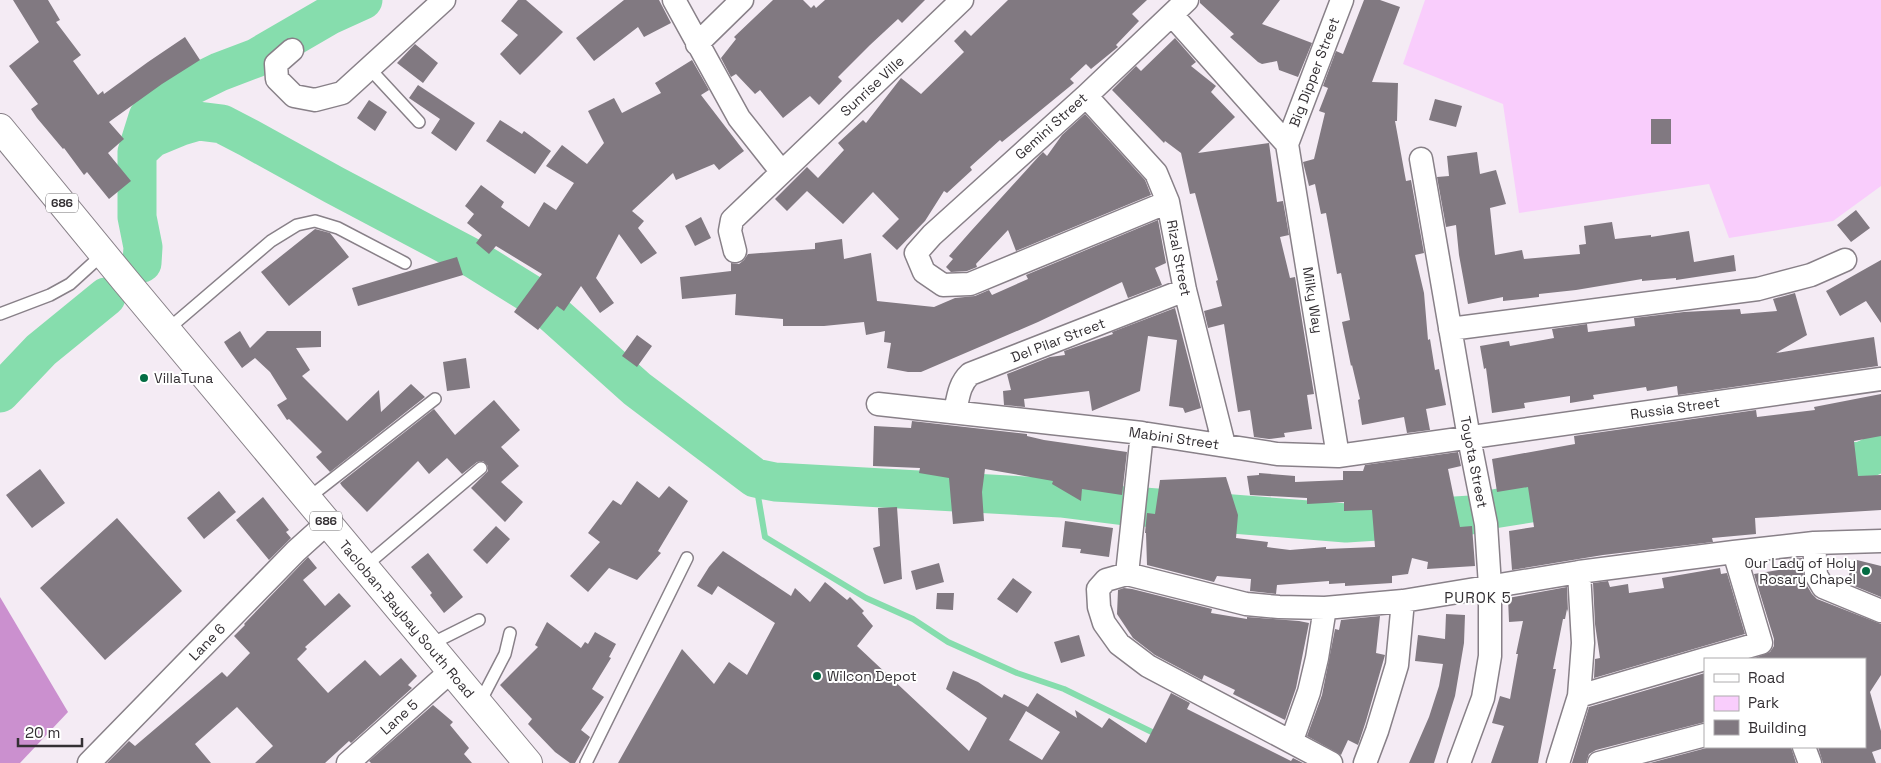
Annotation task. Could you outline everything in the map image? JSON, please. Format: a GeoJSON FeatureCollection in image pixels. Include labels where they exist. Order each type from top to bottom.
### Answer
{"type":"FeatureCollection","features":[{"type":"Feature","properties":{"kind":"main road","name":"Tacloban-Baybay South Road"},"geometry":{"type":"LineString","coordinates":[[0,128],[166,330],[528,763]]}},
{"type":"Feature","properties":{"kind":"street"},"geometry":{"type":"LineString","coordinates":[[292,50],[276,64],[276,79],[294,96],[315,100],[342,93],[444,0]]}},
{"type":"Feature","properties":{"kind":"street"},"geometry":{"type":"LineString","coordinates":[[674,0],[739,118],[781,171]]}},
{"type":"Feature","properties":{"kind":"street"},"geometry":{"type":"LineString","coordinates":[[697,44],[742,0]]}},
{"type":"Feature","properties":{"kind":"street","name":"Sunrise Ville"},"geometry":{"type":"LineString","coordinates":[[735,252],[730,231],[732,220],[781,171],[962,0]]}},
{"type":"Feature","properties":{"kind":"street","name":"Big Dipper Street"},"geometry":{"type":"LineString","coordinates":[[1287,144],[1342,0]]}},
{"type":"Feature","properties":{"kind":"street"},"geometry":{"type":"LineString","coordinates":[[1176,5],[1287,144]]}},
{"type":"Feature","properties":{"kind":"street","name":"Gemini Street"},"geometry":{"type":"LineString","coordinates":[[1168,202],[970,284],[943,285],[924,272],[916,254],[932,234],[1086,96],[1176,5]]}},
{"type":"Feature","properties":{"kind":"street","name":"Rizal Street"},"geometry":{"type":"LineString","coordinates":[[1086,96],[1156,173],[1168,202],[1185,290],[1224,446]]}},
{"type":"Feature","properties":{"kind":"street","name":"Milky Way"},"geometry":{"type":"LineString","coordinates":[[1287,144],[1338,456]]}},
{"type":"Feature","properties":{"kind":"street","name":"Toyota Street"},"geometry":{"type":"LineString","coordinates":[[1421,159],[1469,438],[1486,524],[1490,586],[1490,656],[1483,698],[1459,763]]}},
{"type":"Feature","properties":{"kind":"street"},"geometry":{"type":"LineString","coordinates":[[1450,329],[1758,289],[1811,275],[1844,260]]}},
{"type":"Feature","properties":{"kind":"street","name":"Del Pilar Street"},"geometry":{"type":"LineString","coordinates":[[955,412],[960,387],[970,374],[1185,290]]}},
{"type":"Feature","properties":{"kind":"street","name":"Russia Street"},"geometry":{"type":"LineString","coordinates":[[1469,438],[1881,379]]}},
{"type":"Feature","properties":{"kind":"street","name":"Mabini Street"},"geometry":{"type":"LineString","coordinates":[[878,404],[1142,433],[1278,454],[1338,456],[1469,438]]}},
{"type":"Feature","properties":{"kind":"street"},"geometry":{"type":"LineString","coordinates":[[1127,574],[1142,433]]}},
{"type":"Feature","properties":{"kind":"street","name":"Lane 6"},"geometry":{"type":"LineString","coordinates":[[89,763],[296,551],[327,523]]}},
{"type":"Feature","properties":{"kind":"street"},"geometry":{"type":"LineString","coordinates":[[1331,763],[1292,740],[1148,666],[1120,644],[1104,623],[1099,607],[1098,589],[1106,580],[1127,574],[1246,604],[1279,608],[1325,608],[1403,601],[1579,572],[1734,552],[1814,543],[1881,541]]}},
{"type":"Feature","properties":{"kind":"street"},"geometry":{"type":"LineString","coordinates":[[1814,543],[1816,575],[1823,587],[1881,610]]}},
{"type":"Feature","properties":{"kind":"street"},"geometry":{"type":"LineString","coordinates":[[1712,658],[1764,651],[1734,552]]}},
{"type":"Feature","properties":{"kind":"street"},"geometry":{"type":"LineString","coordinates":[[1558,763],[1579,696],[1583,643],[1579,572]]}},
{"type":"Feature","properties":{"kind":"street"},"geometry":{"type":"LineString","coordinates":[[1364,763],[1378,731],[1397,666],[1403,601]]}},
{"type":"Feature","properties":{"kind":"street"},"geometry":{"type":"LineString","coordinates":[[1292,740],[1309,692],[1325,608]]}},
{"type":"Feature","properties":{"kind":"street"},"geometry":{"type":"LineString","coordinates":[[1579,696],[1704,659]]}},
{"type":"Feature","properties":{"kind":"street","name":"Lane 5"},"geometry":{"type":"LineString","coordinates":[[348,763],[451,671]]}},
{"type":"Feature","properties":{"kind":"street"},"geometry":{"type":"LineString","coordinates":[[1599,763],[1704,735]]}},
{"type":"Feature","properties":{"kind":"street"},"geometry":{"type":"LineString","coordinates":[[1804,748],[1810,763]]}},
{"type":"Feature","properties":{"kind":"lane"},"geometry":{"type":"LineString","coordinates":[[369,68],[419,122]]}},
{"type":"Feature","properties":{"kind":"lane"},"geometry":{"type":"LineString","coordinates":[[166,330],[271,241],[297,225],[315,220],[338,228],[405,263]]}},
{"type":"Feature","properties":{"kind":"lane"},"geometry":{"type":"LineString","coordinates":[[0,314],[56,292],[70,284],[103,254]]}},
{"type":"Feature","properties":{"kind":"lane"},"geometry":{"type":"LineString","coordinates":[[308,499],[435,399]]}},
{"type":"Feature","properties":{"kind":"lane"},"geometry":{"type":"LineString","coordinates":[[364,567],[481,468]]}},
{"type":"Feature","properties":{"kind":"lane"},"geometry":{"type":"LineString","coordinates":[[586,763],[687,558]]}},
{"type":"Feature","properties":{"kind":"lane"},"geometry":{"type":"LineString","coordinates":[[429,645],[480,620]]}},
{"type":"Feature","properties":{"kind":"lane"},"geometry":{"type":"LineString","coordinates":[[479,704],[505,654],[510,633]]}},
{"type":"Feature","properties":{"kind":"green space"},"geometry":{"type":"Polygon","coordinates":[[[1425,0],[1881,0],[1881,186],[1833,221],[1729,238],[1709,184],[1519,213],[1503,104],[1403,64],[1425,0]]]}},
{"type":"Feature","properties":{"kind":"shaded area"},"geometry":{"type":"Polygon","coordinates":[[[0,597],[68,712],[20,763],[0,763],[0,597]]]}},
{"type":"Feature","properties":{"kind":"building"},"geometry":{"type":"Polygon","coordinates":[[[13,0],[48,0],[60,20],[56,22],[81,55],[73,61],[98,95],[103,91],[104,94],[185,37],[200,60],[162,84],[109,122],[124,139],[108,153],[131,181],[109,199],[87,172],[84,175],[64,148],[37,118],[31,109],[38,104],[9,66],[39,42],[13,0]]]}},
{"type":"Feature","properties":{"kind":"building"},"geometry":{"type":"Polygon","coordinates":[[[518,0],[526,0],[563,32],[520,75],[500,54],[518,35],[501,21],[518,0]]]}},
{"type":"Feature","properties":{"kind":"building"},"geometry":{"type":"Polygon","coordinates":[[[624,0],[659,0],[671,23],[644,37],[638,27],[594,61],[576,38],[624,0]]]}},
{"type":"Feature","properties":{"kind":"building"},"geometry":{"type":"Polygon","coordinates":[[[773,0],[803,0],[811,8],[814,5],[816,8],[825,0],[925,0],[902,23],[898,19],[870,45],[838,77],[842,81],[819,105],[810,96],[783,118],[760,90],[755,94],[736,74],[731,77],[721,58],[736,39],[734,37],[773,0]]]}},
{"type":"Feature","properties":{"kind":"building"},"geometry":{"type":"Polygon","coordinates":[[[1008,0],[1147,0],[1132,14],[1139,21],[1116,45],[1118,47],[1091,69],[1086,64],[1070,79],[1074,83],[1002,142],[1000,140],[970,167],[972,170],[947,193],[944,191],[925,221],[897,250],[882,236],[899,219],[873,192],[843,224],[807,191],[787,211],[775,199],[807,167],[818,178],[844,150],[838,143],[863,120],[866,123],[901,78],[921,94],[964,52],[954,41],[965,30],[971,36],[1008,0]]]}},
{"type":"Feature","properties":{"kind":"building"},"geometry":{"type":"Polygon","coordinates":[[[1200,0],[1280,0],[1262,24],[1312,43],[1298,77],[1279,70],[1277,61],[1262,64],[1258,62],[1230,37],[1234,34],[1200,3],[1200,0]]]}},
{"type":"Feature","properties":{"kind":"building"},"geometry":{"type":"Polygon","coordinates":[[[1364,0],[1380,0],[1400,7],[1372,82],[1398,83],[1397,121],[1395,121],[1406,181],[1411,180],[1424,253],[1415,255],[1424,293],[1428,340],[1430,339],[1435,370],[1439,369],[1446,405],[1426,409],[1430,430],[1407,433],[1404,417],[1362,425],[1358,400],[1360,399],[1342,322],[1350,320],[1341,273],[1337,274],[1326,213],[1321,214],[1315,184],[1309,186],[1303,162],[1314,159],[1325,113],[1319,111],[1328,88],[1323,86],[1336,51],[1343,54],[1364,0]]]}},
{"type":"Feature","properties":{"kind":"building"},"geometry":{"type":"Polygon","coordinates":[[[1175,38],[1196,62],[1191,66],[1216,86],[1211,92],[1235,117],[1198,153],[1269,143],[1277,202],[1283,201],[1289,235],[1280,237],[1290,278],[1295,277],[1314,394],[1307,395],[1312,429],[1284,433],[1285,437],[1269,439],[1254,437],[1250,410],[1238,412],[1224,324],[1208,328],[1204,311],[1222,306],[1216,281],[1218,280],[1195,193],[1190,194],[1181,153],[1165,141],[1164,143],[1112,90],[1136,66],[1141,71],[1175,38]]]}},
{"type":"Feature","properties":{"kind":"building"},"geometry":{"type":"Polygon","coordinates":[[[415,44],[438,63],[423,83],[397,63],[415,44]]]}},
{"type":"Feature","properties":{"kind":"building"},"geometry":{"type":"Polygon","coordinates":[[[692,60],[709,90],[701,95],[744,151],[719,170],[714,164],[676,180],[673,173],[632,211],[644,221],[638,228],[657,253],[641,264],[619,234],[596,278],[614,303],[600,313],[581,286],[564,311],[557,306],[538,330],[514,312],[542,274],[496,246],[489,254],[476,243],[482,235],[467,223],[474,214],[465,206],[481,185],[504,202],[501,207],[529,227],[544,202],[556,210],[574,183],[546,166],[562,145],[587,164],[604,143],[588,111],[614,98],[622,113],[661,93],[655,83],[692,60]]]}},
{"type":"Feature","properties":{"kind":"building"},"geometry":{"type":"Polygon","coordinates":[[[418,85],[475,123],[456,151],[431,133],[440,119],[409,98],[418,85]]]}},
{"type":"Feature","properties":{"kind":"building"},"geometry":{"type":"Polygon","coordinates":[[[1435,99],[1462,106],[1456,127],[1429,120],[1435,99]]]}},
{"type":"Feature","properties":{"kind":"building"},"geometry":{"type":"Polygon","coordinates":[[[369,100],[387,112],[375,131],[357,118],[369,100]]]}},
{"type":"Feature","properties":{"kind":"building"},"geometry":{"type":"Polygon","coordinates":[[[1085,114],[1145,180],[1151,195],[1016,251],[1008,230],[976,264],[977,267],[967,271],[951,272],[946,267],[953,259],[949,256],[1040,155],[1043,152],[1047,156],[1062,135],[1085,114]]]}},
{"type":"Feature","properties":{"kind":"building"},"geometry":{"type":"Polygon","coordinates":[[[1651,119],[1671,119],[1671,144],[1651,144],[1651,119]]]}},
{"type":"Feature","properties":{"kind":"building"},"geometry":{"type":"Polygon","coordinates":[[[500,120],[522,134],[524,131],[551,151],[535,174],[486,141],[500,120]]]}},
{"type":"Feature","properties":{"kind":"building"},"geometry":{"type":"Polygon","coordinates":[[[1477,152],[1480,174],[1496,170],[1506,204],[1490,208],[1495,255],[1522,250],[1524,259],[1580,254],[1579,245],[1586,244],[1584,226],[1612,222],[1615,239],[1651,235],[1651,237],[1689,231],[1694,262],[1734,255],[1736,271],[1676,280],[1676,278],[1642,281],[1642,279],[1539,294],[1539,297],[1503,301],[1503,297],[1468,304],[1459,255],[1456,225],[1446,227],[1437,177],[1449,176],[1447,156],[1477,152]]]}},
{"type":"Feature","properties":{"kind":"building"},"geometry":{"type":"Polygon","coordinates":[[[1856,210],[1870,228],[1851,242],[1837,225],[1856,210]]]}},
{"type":"Feature","properties":{"kind":"building"},"geometry":{"type":"Polygon","coordinates":[[[701,217],[711,238],[695,246],[685,226],[701,217]]]}},
{"type":"Feature","properties":{"kind":"building"},"geometry":{"type":"Polygon","coordinates":[[[1158,220],[1166,263],[1155,268],[1162,285],[1128,298],[1122,282],[1038,322],[921,372],[908,372],[887,368],[891,343],[884,342],[885,331],[866,335],[864,322],[824,326],[783,326],[783,319],[735,315],[736,294],[682,299],[680,277],[731,271],[731,263],[739,264],[748,254],[815,249],[815,243],[842,239],[844,259],[871,253],[877,301],[934,307],[955,298],[975,296],[989,290],[992,295],[1028,279],[1026,275],[1158,220]]]}},
{"type":"Feature","properties":{"kind":"building"},"geometry":{"type":"Polygon","coordinates":[[[315,229],[330,233],[349,257],[289,306],[261,272],[315,229]]]}},
{"type":"Feature","properties":{"kind":"building"},"geometry":{"type":"Polygon","coordinates":[[[457,257],[463,275],[358,306],[352,288],[457,257]]]}},
{"type":"Feature","properties":{"kind":"building"},"geometry":{"type":"Polygon","coordinates":[[[1881,260],[1881,323],[1866,301],[1840,316],[1826,291],[1881,260]]]}},
{"type":"Feature","properties":{"kind":"building"},"geometry":{"type":"Polygon","coordinates":[[[1795,293],[1807,335],[1776,353],[1874,337],[1878,366],[1678,395],[1677,386],[1647,391],[1646,387],[1593,395],[1594,399],[1570,403],[1570,396],[1524,403],[1525,408],[1492,413],[1486,368],[1484,369],[1480,346],[1509,341],[1510,346],[1554,338],[1552,329],[1587,324],[1588,332],[1635,326],[1634,318],[1684,312],[1740,309],[1741,314],[1777,311],[1773,299],[1795,293]]]}},
{"type":"Feature","properties":{"kind":"building"},"geometry":{"type":"Polygon","coordinates":[[[1175,308],[1201,408],[1185,413],[1183,408],[1169,406],[1177,340],[1148,336],[1140,391],[1092,411],[1089,391],[1024,399],[1025,407],[1004,405],[1003,391],[1011,390],[1007,374],[1050,357],[1065,355],[1064,351],[1113,334],[1112,332],[1175,308]]]}},
{"type":"Feature","properties":{"kind":"building"},"geometry":{"type":"Polygon","coordinates":[[[240,331],[250,348],[267,331],[321,331],[321,347],[296,348],[310,370],[302,376],[347,421],[379,390],[381,412],[411,384],[425,397],[330,472],[316,457],[322,452],[289,419],[287,420],[277,405],[287,399],[270,372],[255,358],[242,368],[229,350],[224,342],[240,331]]]}},
{"type":"Feature","properties":{"kind":"building"},"geometry":{"type":"Polygon","coordinates":[[[637,335],[652,346],[637,367],[622,356],[637,335]]]}},
{"type":"Feature","properties":{"kind":"building"},"geometry":{"type":"Polygon","coordinates":[[[466,358],[470,388],[447,391],[443,362],[466,358]]]}},
{"type":"Feature","properties":{"kind":"building"},"geometry":{"type":"Polygon","coordinates":[[[1881,394],[1881,436],[1854,441],[1858,476],[1881,475],[1881,510],[1755,518],[1756,534],[1712,538],[1713,542],[1603,555],[1512,570],[1509,531],[1534,527],[1528,487],[1497,492],[1492,459],[1575,444],[1574,436],[1756,410],[1757,417],[1815,410],[1814,407],[1881,394]]]}},
{"type":"Feature","properties":{"kind":"building"},"geometry":{"type":"Polygon","coordinates":[[[494,400],[520,430],[501,447],[519,466],[501,482],[523,502],[505,522],[471,488],[488,471],[488,466],[483,461],[477,462],[462,474],[447,458],[429,474],[418,461],[367,512],[340,483],[434,409],[455,435],[494,400]]]}},
{"type":"Feature","properties":{"kind":"building"},"geometry":{"type":"Polygon","coordinates":[[[912,421],[1027,434],[1027,436],[1044,440],[1127,452],[1122,495],[1082,489],[1081,501],[1052,484],[1053,481],[985,469],[982,492],[984,521],[953,524],[949,478],[919,473],[920,468],[873,466],[874,426],[911,428],[912,421]]]}},
{"type":"Feature","properties":{"kind":"building"},"geometry":{"type":"Polygon","coordinates":[[[1458,452],[1461,466],[1448,469],[1460,527],[1472,526],[1475,566],[1427,569],[1428,562],[1412,558],[1408,574],[1392,576],[1392,583],[1345,586],[1345,583],[1329,584],[1329,581],[1277,585],[1276,594],[1250,591],[1251,579],[1217,576],[1214,582],[1147,565],[1145,533],[1147,513],[1155,514],[1160,480],[1226,477],[1238,515],[1236,538],[1268,542],[1267,547],[1290,550],[1326,547],[1326,549],[1375,547],[1372,510],[1344,511],[1344,502],[1307,504],[1307,498],[1250,495],[1247,476],[1259,475],[1259,473],[1295,476],[1295,482],[1343,480],[1343,471],[1363,471],[1365,465],[1458,452]]]}},
{"type":"Feature","properties":{"kind":"building"},"geometry":{"type":"Polygon","coordinates":[[[40,469],[65,503],[32,528],[6,495],[40,469]]]}},
{"type":"Feature","properties":{"kind":"building"},"geometry":{"type":"Polygon","coordinates":[[[637,481],[659,498],[669,486],[688,501],[658,551],[661,553],[637,580],[609,568],[588,592],[570,576],[600,542],[588,533],[613,500],[621,505],[637,481]]]}},
{"type":"Feature","properties":{"kind":"building"},"geometry":{"type":"Polygon","coordinates":[[[219,491],[236,512],[204,539],[187,518],[219,491]]]}},
{"type":"Feature","properties":{"kind":"building"},"geometry":{"type":"Polygon","coordinates":[[[263,497],[289,530],[286,532],[291,538],[269,560],[236,520],[263,497]]]}},
{"type":"Feature","properties":{"kind":"building"},"geometry":{"type":"Polygon","coordinates":[[[897,507],[902,579],[884,584],[873,548],[880,546],[878,508],[897,507]]]}},
{"type":"Feature","properties":{"kind":"building"},"geometry":{"type":"Polygon","coordinates":[[[117,518],[182,591],[105,660],[40,588],[117,518]]]}},
{"type":"Feature","properties":{"kind":"building"},"geometry":{"type":"Polygon","coordinates":[[[1065,521],[1113,528],[1109,557],[1080,553],[1081,549],[1062,547],[1065,521]]]}},
{"type":"Feature","properties":{"kind":"building"},"geometry":{"type":"Polygon","coordinates":[[[496,526],[510,539],[487,564],[473,550],[496,526]]]}},
{"type":"Feature","properties":{"kind":"building"},"geometry":{"type":"Polygon","coordinates":[[[723,551],[791,596],[795,588],[810,602],[825,582],[847,600],[850,597],[864,611],[862,613],[873,626],[857,646],[969,751],[987,718],[946,689],[953,671],[978,682],[1002,698],[1004,694],[1028,707],[1037,693],[1077,718],[1075,710],[1102,728],[1109,718],[1146,743],[1171,693],[1190,703],[1187,709],[1291,761],[1293,758],[1303,763],[618,763],[682,649],[714,684],[729,662],[747,675],[775,623],[718,586],[712,595],[697,586],[709,567],[723,551]],[[1026,711],[1009,740],[1042,760],[1060,732],[1026,711]]]}},
{"type":"Feature","properties":{"kind":"building"},"geometry":{"type":"Polygon","coordinates":[[[428,553],[463,597],[444,613],[430,595],[432,593],[411,567],[428,553]]]}},
{"type":"Feature","properties":{"kind":"building"},"geometry":{"type":"Polygon","coordinates":[[[308,557],[317,568],[303,580],[325,606],[339,593],[351,606],[305,647],[307,649],[297,659],[328,693],[365,660],[380,676],[401,658],[417,676],[408,685],[412,688],[351,743],[349,741],[325,763],[255,763],[273,746],[237,707],[195,744],[211,763],[107,763],[129,741],[135,746],[222,672],[227,677],[250,653],[234,636],[308,557]]]}},
{"type":"Feature","properties":{"kind":"building"},"geometry":{"type":"Polygon","coordinates":[[[1802,558],[1804,581],[1817,599],[1881,624],[1881,675],[1870,692],[1881,731],[1881,749],[1872,752],[1876,763],[1823,763],[1818,748],[1866,748],[1866,658],[1755,658],[1770,652],[1774,646],[1774,639],[1754,574],[1790,568],[1789,559],[1802,558]]]}},
{"type":"Feature","properties":{"kind":"building","name":"Our Lady of Holy Rosary Chapel"},"geometry":{"type":"Polygon","coordinates":[[[1853,559],[1881,566],[1881,597],[1847,583],[1853,559]]]}},
{"type":"Feature","properties":{"kind":"building"},"geometry":{"type":"Polygon","coordinates":[[[939,563],[944,582],[916,590],[911,571],[939,563]]]}},
{"type":"Feature","properties":{"kind":"building"},"geometry":{"type":"Polygon","coordinates":[[[1720,568],[1721,574],[1727,573],[1745,634],[1594,678],[1595,659],[1600,658],[1595,624],[1593,583],[1608,581],[1610,587],[1628,584],[1629,593],[1664,588],[1662,578],[1720,568]]]}},
{"type":"Feature","properties":{"kind":"building"},"geometry":{"type":"Polygon","coordinates":[[[1013,578],[1032,592],[1017,613],[997,599],[1013,578]]]}},
{"type":"Feature","properties":{"kind":"building"},"geometry":{"type":"Polygon","coordinates":[[[1567,587],[1568,612],[1567,609],[1565,619],[1563,619],[1553,669],[1556,669],[1538,763],[1491,763],[1504,726],[1492,723],[1500,696],[1510,699],[1523,621],[1509,622],[1508,598],[1567,587]]]}},
{"type":"Feature","properties":{"kind":"building"},"geometry":{"type":"Polygon","coordinates":[[[1124,588],[1212,609],[1211,613],[1247,619],[1247,617],[1309,623],[1296,688],[1285,720],[1233,694],[1235,690],[1204,675],[1202,680],[1155,655],[1133,638],[1117,614],[1118,590],[1124,588]]]}},
{"type":"Feature","properties":{"kind":"building"},"geometry":{"type":"Polygon","coordinates":[[[937,593],[954,593],[953,610],[936,609],[937,593]]]}},
{"type":"Feature","properties":{"kind":"building"},"geometry":{"type":"Polygon","coordinates":[[[1446,614],[1465,615],[1464,643],[1455,696],[1434,763],[1409,763],[1429,717],[1439,686],[1443,664],[1415,661],[1418,635],[1445,639],[1446,614]]]}},
{"type":"Feature","properties":{"kind":"building"},"geometry":{"type":"Polygon","coordinates":[[[1380,616],[1376,653],[1385,655],[1358,745],[1348,740],[1341,755],[1307,736],[1322,695],[1335,629],[1339,630],[1341,620],[1380,616]]]}},
{"type":"Feature","properties":{"kind":"building"},"geometry":{"type":"Polygon","coordinates":[[[547,622],[581,648],[585,642],[588,644],[595,632],[616,644],[609,657],[611,658],[592,689],[604,697],[581,730],[590,737],[575,763],[570,763],[555,752],[528,724],[532,719],[500,685],[538,647],[535,645],[547,622]]]}},
{"type":"Feature","properties":{"kind":"building"},"geometry":{"type":"Polygon","coordinates":[[[1079,635],[1085,656],[1061,663],[1054,642],[1079,635]]]}},
{"type":"Feature","properties":{"kind":"building"},"geometry":{"type":"Polygon","coordinates":[[[1704,673],[1704,722],[1596,750],[1589,754],[1586,763],[1572,763],[1589,707],[1704,673]]]}},
{"type":"Feature","properties":{"kind":"building"},"geometry":{"type":"Polygon","coordinates":[[[433,705],[453,722],[450,725],[469,748],[464,754],[472,763],[371,763],[369,761],[433,705]]]}},
{"type":"Feature","properties":{"kind":"building"},"geometry":{"type":"Polygon","coordinates":[[[1706,748],[1791,748],[1796,763],[1650,763],[1706,748]]]}},
{"type":"Feature","properties":{"kind":"waterway"},"geometry":{"type":"LineString","coordinates":[[142,263],[143,247],[137,217],[137,152],[148,117],[166,98],[219,72],[256,58],[330,15],[363,0]]}},
{"type":"Feature","properties":{"kind":"waterway"},"geometry":{"type":"LineString","coordinates":[[137,152],[152,138],[198,121],[222,124],[249,138],[474,259],[532,295],[637,389],[755,478],[775,482],[1061,498],[1125,506]]}},
{"type":"Feature","properties":{"kind":"waterway"},"geometry":{"type":"LineString","coordinates":[[0,393],[41,350],[106,297]]}},
{"type":"Feature","properties":{"kind":"waterway"},"geometry":{"type":"LineString","coordinates":[[1804,466],[1862,461],[1881,452]]}},
{"type":"Feature","properties":{"kind":"waterway"},"geometry":{"type":"LineString","coordinates":[[755,478],[765,537],[866,598],[913,619],[948,642],[1017,673],[1064,689],[1158,735]]}},
{"type":"Feature","properties":{"kind":"waterway"},"geometry":{"type":"LineString","coordinates":[[1493,509],[1582,495]]}},
{"type":"Feature","properties":{"kind":"waterway"},"geometry":{"type":"LineString","coordinates":[[1144,507],[1346,523],[1471,515]]}},
{"type":"Feature","properties":{"kind":"place","name":"VillaTuna"},"geometry":{"type":"Point","coordinates":[144,378]}},
{"type":"Feature","properties":{"kind":"place","name":"Our Lady of Holy Rosary Chapel"},"geometry":{"type":"Point","coordinates":[1866,571]}},
{"type":"Feature","properties":{"kind":"place","name":"Wilcon Depot"},"geometry":{"type":"Point","coordinates":[817,676]}},
{"type":"Feature","properties":{"kind":"district","name":"PUROK 5"},"geometry":{"type":"Point","coordinates":[1478,598]}}]}
